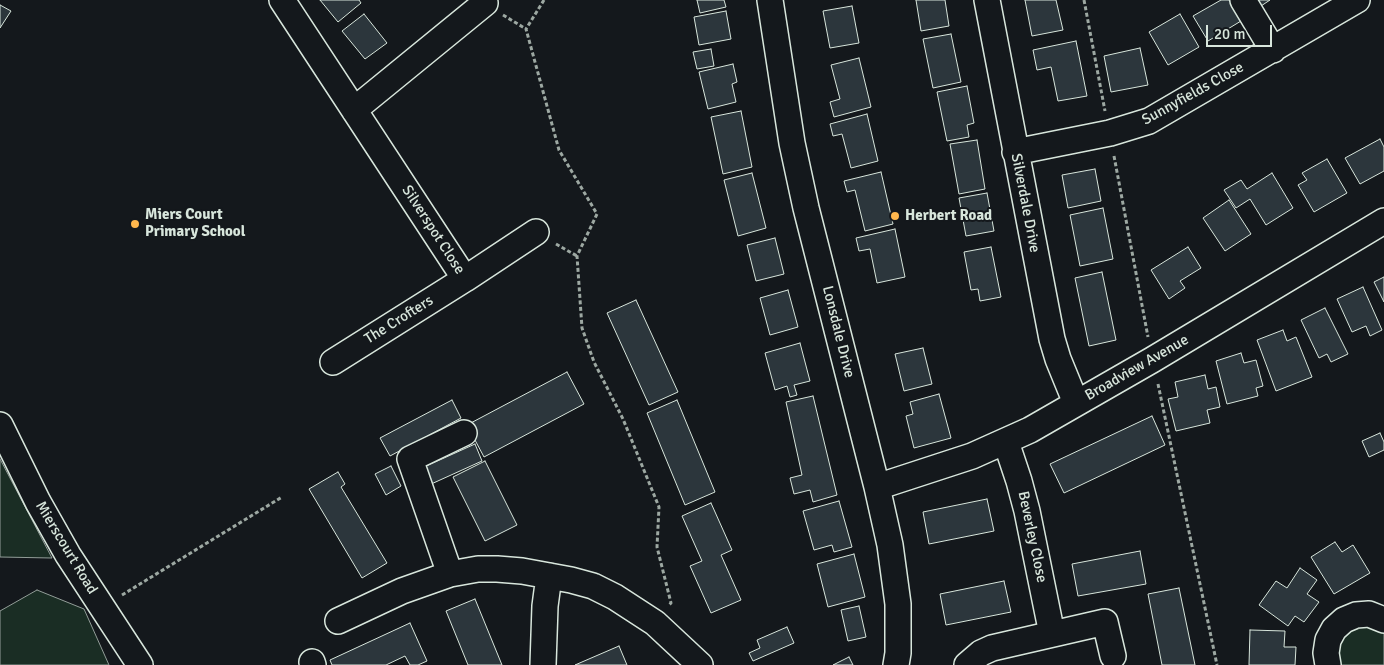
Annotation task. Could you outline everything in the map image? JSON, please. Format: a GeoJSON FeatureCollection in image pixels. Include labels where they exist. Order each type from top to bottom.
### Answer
{"type":"FeatureCollection","features":[{"type":"Feature","properties":{"kind":"street","name":"Silverspot Close"},"geometry":{"type":"LineString","coordinates":[[282,0],[464,279],[536,232]]}},
{"type":"Feature","properties":{"kind":"street","name":"Lonsdale Drive"},"geometry":{"type":"LineString","coordinates":[[770,0],[792,143],[806,208],[890,545],[898,604],[898,653],[896,665]]}},
{"type":"Feature","properties":{"kind":"street","name":"Silverdale Drive"},"geometry":{"type":"LineString","coordinates":[[987,0],[1052,339],[1076,403]]}},
{"type":"Feature","properties":{"kind":"street"},"geometry":{"type":"LineString","coordinates":[[1243,0],[1273,50]]}},
{"type":"Feature","properties":{"kind":"street","name":"Sunnyfields Close"},"geometry":{"type":"LineString","coordinates":[[1015,152],[1110,133],[1149,121],[1357,0]]}},
{"type":"Feature","properties":{"kind":"street"},"geometry":{"type":"LineString","coordinates":[[354,110],[485,3]]}},
{"type":"Feature","properties":{"kind":"street","name":"Broadview Avenue"},"geometry":{"type":"LineString","coordinates":[[877,487],[952,464],[1030,430],[1152,360],[1384,221]]}},
{"type":"Feature","properties":{"kind":"street","name":"The Crofters"},"geometry":{"type":"LineString","coordinates":[[334,362],[464,279]]}},
{"type":"Feature","properties":{"kind":"street","name":"Mierscourt Road"},"geometry":{"type":"LineString","coordinates":[[0,425],[50,525],[140,665]]}},
{"type":"Feature","properties":{"kind":"street"},"geometry":{"type":"LineString","coordinates":[[450,574],[410,459],[464,433]]}},
{"type":"Feature","properties":{"kind":"street","name":"Beverley Close"},"geometry":{"type":"LineString","coordinates":[[1006,442],[1027,511],[1052,634]]}},
{"type":"Feature","properties":{"kind":"street"},"geometry":{"type":"LineString","coordinates":[[338,621],[402,591],[450,574],[478,569],[497,569],[549,576],[593,586],[633,608],[655,623],[700,665]]}},
{"type":"Feature","properties":{"kind":"street"},"geometry":{"type":"LineString","coordinates":[[543,665],[545,606],[549,576]]}},
{"type":"Feature","properties":{"kind":"street"},"geometry":{"type":"LineString","coordinates":[[1328,665],[1326,653],[1328,640],[1334,629],[1344,620],[1356,615],[1369,614],[1384,620]]}},
{"type":"Feature","properties":{"kind":"street"},"geometry":{"type":"LineString","coordinates":[[967,665],[981,653],[992,648],[1105,622],[1113,656]]}},
{"type":"Feature","properties":{"kind":"path"},"geometry":{"type":"LineString","coordinates":[[544,0],[526,29],[559,150],[597,214],[577,256],[582,328],[594,362],[623,419],[659,507],[657,547],[671,603],[655,623]]}},
{"type":"Feature","properties":{"kind":"path"},"geometry":{"type":"LineString","coordinates":[[102,607],[282,497]]}},
{"type":"Feature","properties":{"kind":"green space"},"geometry":{"type":"Polygon","coordinates":[[[0,459],[52,558],[0,557],[0,459]]]}},
{"type":"Feature","properties":{"kind":"green space"},"geometry":{"type":"Polygon","coordinates":[[[37,590],[84,609],[109,665],[0,665],[0,611],[37,590]]]}},
{"type":"Feature","properties":{"kind":"green space"},"geometry":{"type":"Polygon","coordinates":[[[1365,625],[1384,631],[1384,665],[1339,665],[1337,661],[1340,641],[1346,633],[1365,625]]]}},
{"type":"Feature","properties":{"kind":"building"},"geometry":{"type":"Polygon","coordinates":[[[320,0],[359,0],[361,3],[338,22],[320,0]]]}},
{"type":"Feature","properties":{"kind":"building"},"geometry":{"type":"Polygon","coordinates":[[[697,0],[724,0],[726,7],[700,13],[697,0]]]}},
{"type":"Feature","properties":{"kind":"building"},"geometry":{"type":"Polygon","coordinates":[[[916,0],[945,0],[949,26],[921,31],[916,0]]]}},
{"type":"Feature","properties":{"kind":"building"},"geometry":{"type":"Polygon","coordinates":[[[1025,0],[1056,0],[1063,30],[1032,36],[1025,0]]]}},
{"type":"Feature","properties":{"kind":"building"},"geometry":{"type":"Polygon","coordinates":[[[1221,0],[1229,0],[1241,21],[1208,41],[1193,16],[1221,0]]]}},
{"type":"Feature","properties":{"kind":"building"},"geometry":{"type":"Polygon","coordinates":[[[1257,0],[1270,0],[1261,6],[1257,0]]]}},
{"type":"Feature","properties":{"kind":"building"},"geometry":{"type":"Polygon","coordinates":[[[0,5],[11,11],[0,28],[0,5]]]}},
{"type":"Feature","properties":{"kind":"building"},"geometry":{"type":"Polygon","coordinates":[[[852,6],[859,43],[830,48],[823,11],[852,6]]]}},
{"type":"Feature","properties":{"kind":"building"},"geometry":{"type":"Polygon","coordinates":[[[726,11],[731,39],[699,45],[694,17],[726,11]]]}},
{"type":"Feature","properties":{"kind":"building"},"geometry":{"type":"Polygon","coordinates":[[[364,14],[387,43],[365,59],[342,31],[364,14]]]}},
{"type":"Feature","properties":{"kind":"building"},"geometry":{"type":"Polygon","coordinates":[[[1180,14],[1199,47],[1168,65],[1149,32],[1180,14]]]}},
{"type":"Feature","properties":{"kind":"building"},"geometry":{"type":"Polygon","coordinates":[[[951,34],[961,82],[933,88],[923,39],[951,34]]]}},
{"type":"Feature","properties":{"kind":"building"},"geometry":{"type":"Polygon","coordinates":[[[1076,41],[1087,96],[1058,101],[1051,67],[1037,70],[1033,50],[1076,41]]]}},
{"type":"Feature","properties":{"kind":"building"},"geometry":{"type":"Polygon","coordinates":[[[1140,48],[1148,85],[1111,92],[1104,56],[1140,48]]]}},
{"type":"Feature","properties":{"kind":"building"},"geometry":{"type":"Polygon","coordinates":[[[711,49],[714,66],[697,69],[693,52],[711,49]]]}},
{"type":"Feature","properties":{"kind":"building"},"geometry":{"type":"Polygon","coordinates":[[[859,58],[871,107],[834,117],[830,102],[840,99],[831,65],[859,58]]]}},
{"type":"Feature","properties":{"kind":"building"},"geometry":{"type":"Polygon","coordinates":[[[733,64],[737,82],[732,84],[736,102],[708,109],[699,72],[733,64]]]}},
{"type":"Feature","properties":{"kind":"building"},"geometry":{"type":"Polygon","coordinates":[[[967,86],[974,123],[967,125],[969,137],[947,141],[937,92],[967,86]]]}},
{"type":"Feature","properties":{"kind":"building"},"geometry":{"type":"Polygon","coordinates":[[[741,111],[752,167],[723,174],[711,117],[741,111]]]}},
{"type":"Feature","properties":{"kind":"building"},"geometry":{"type":"Polygon","coordinates":[[[867,114],[878,161],[851,168],[842,134],[833,136],[830,124],[867,114]]]}},
{"type":"Feature","properties":{"kind":"building"},"geometry":{"type":"Polygon","coordinates":[[[1380,139],[1384,147],[1384,171],[1360,184],[1345,158],[1380,139]]]}},
{"type":"Feature","properties":{"kind":"building"},"geometry":{"type":"Polygon","coordinates":[[[977,140],[985,189],[959,194],[950,144],[977,140]]]}},
{"type":"Feature","properties":{"kind":"building"},"geometry":{"type":"Polygon","coordinates":[[[1327,159],[1347,193],[1314,212],[1298,185],[1307,180],[1302,173],[1327,159]]]}},
{"type":"Feature","properties":{"kind":"building"},"geometry":{"type":"Polygon","coordinates":[[[1095,169],[1101,201],[1068,208],[1062,175],[1095,169]]]}},
{"type":"Feature","properties":{"kind":"building"},"geometry":{"type":"Polygon","coordinates":[[[881,172],[893,224],[865,231],[855,190],[847,192],[844,181],[881,172]]]}},
{"type":"Feature","properties":{"kind":"building"},"geometry":{"type":"Polygon","coordinates":[[[752,173],[766,228],[738,236],[724,180],[752,173]]]}},
{"type":"Feature","properties":{"kind":"building"},"geometry":{"type":"Polygon","coordinates":[[[1272,173],[1293,208],[1266,225],[1250,199],[1236,208],[1224,190],[1241,180],[1247,189],[1272,173]]]}},
{"type":"Feature","properties":{"kind":"building"},"geometry":{"type":"Polygon","coordinates":[[[987,193],[994,231],[966,236],[959,198],[987,193]]]}},
{"type":"Feature","properties":{"kind":"building"},"geometry":{"type":"Polygon","coordinates":[[[1229,200],[1251,234],[1225,251],[1203,218],[1229,200]]]}},
{"type":"Feature","properties":{"kind":"building"},"geometry":{"type":"Polygon","coordinates":[[[1103,208],[1113,259],[1080,266],[1070,215],[1103,208]]]}},
{"type":"Feature","properties":{"kind":"building"},"geometry":{"type":"Polygon","coordinates":[[[895,229],[905,277],[877,283],[870,249],[859,251],[856,238],[895,229]]]}},
{"type":"Feature","properties":{"kind":"building"},"geometry":{"type":"Polygon","coordinates":[[[775,238],[784,274],[756,281],[747,245],[775,238]]]}},
{"type":"Feature","properties":{"kind":"building"},"geometry":{"type":"Polygon","coordinates":[[[991,247],[1001,297],[980,301],[978,289],[971,290],[964,252],[991,247]]]}},
{"type":"Feature","properties":{"kind":"building"},"geometry":{"type":"Polygon","coordinates":[[[1188,247],[1201,268],[1180,281],[1185,288],[1169,299],[1151,270],[1188,247]]]}},
{"type":"Feature","properties":{"kind":"building"},"geometry":{"type":"Polygon","coordinates":[[[1102,272],[1116,340],[1089,346],[1075,278],[1102,272]]]}},
{"type":"Feature","properties":{"kind":"building"},"geometry":{"type":"Polygon","coordinates":[[[1384,277],[1384,302],[1374,282],[1384,277]]]}},
{"type":"Feature","properties":{"kind":"building"},"geometry":{"type":"Polygon","coordinates":[[[1363,287],[1382,330],[1370,336],[1366,326],[1352,332],[1337,299],[1363,287]]]}},
{"type":"Feature","properties":{"kind":"building"},"geometry":{"type":"Polygon","coordinates":[[[788,290],[798,327],[770,335],[760,298],[788,290]]]}},
{"type":"Feature","properties":{"kind":"building"},"geometry":{"type":"Polygon","coordinates":[[[636,300],[678,392],[649,405],[607,313],[636,300]]]}},
{"type":"Feature","properties":{"kind":"building"},"geometry":{"type":"Polygon","coordinates":[[[1325,308],[1348,354],[1331,362],[1327,354],[1319,358],[1301,320],[1325,308]]]}},
{"type":"Feature","properties":{"kind":"building"},"geometry":{"type":"Polygon","coordinates":[[[1283,330],[1287,341],[1296,337],[1312,377],[1276,391],[1257,340],[1283,330]]]}},
{"type":"Feature","properties":{"kind":"building"},"geometry":{"type":"Polygon","coordinates":[[[800,343],[810,381],[794,385],[797,395],[790,397],[787,386],[775,390],[765,353],[800,343]]]}},
{"type":"Feature","properties":{"kind":"building"},"geometry":{"type":"Polygon","coordinates":[[[923,348],[932,384],[904,391],[895,354],[923,348]]]}},
{"type":"Feature","properties":{"kind":"building"},"geometry":{"type":"Polygon","coordinates":[[[1241,353],[1244,363],[1256,360],[1263,386],[1256,388],[1258,396],[1227,404],[1216,361],[1241,353]]]}},
{"type":"Feature","properties":{"kind":"building"},"geometry":{"type":"Polygon","coordinates":[[[567,372],[584,404],[484,457],[467,425],[567,372]]]}},
{"type":"Feature","properties":{"kind":"building"},"geometry":{"type":"Polygon","coordinates":[[[1205,375],[1208,389],[1216,387],[1220,407],[1207,410],[1210,423],[1176,431],[1168,399],[1178,397],[1175,382],[1205,375]]]}},
{"type":"Feature","properties":{"kind":"building"},"geometry":{"type":"Polygon","coordinates":[[[939,394],[951,438],[914,448],[906,416],[913,414],[910,402],[939,394]]]}},
{"type":"Feature","properties":{"kind":"building"},"geometry":{"type":"Polygon","coordinates":[[[813,396],[837,495],[813,502],[810,490],[794,494],[790,478],[802,475],[786,402],[813,396]]]}},
{"type":"Feature","properties":{"kind":"building"},"geometry":{"type":"Polygon","coordinates":[[[452,400],[461,418],[390,456],[380,438],[452,400]]]}},
{"type":"Feature","properties":{"kind":"building"},"geometry":{"type":"Polygon","coordinates":[[[677,400],[715,492],[685,505],[647,413],[677,400]]]}},
{"type":"Feature","properties":{"kind":"building"},"geometry":{"type":"Polygon","coordinates":[[[1152,416],[1165,445],[1064,493],[1050,464],[1152,416]]]}},
{"type":"Feature","properties":{"kind":"building"},"geometry":{"type":"Polygon","coordinates":[[[1380,433],[1384,442],[1384,450],[1369,457],[1362,441],[1380,433]]]}},
{"type":"Feature","properties":{"kind":"building"},"geometry":{"type":"Polygon","coordinates":[[[475,444],[482,461],[429,485],[422,468],[475,444]]]}},
{"type":"Feature","properties":{"kind":"building"},"geometry":{"type":"Polygon","coordinates":[[[485,461],[517,525],[485,541],[453,477],[485,461]]]}},
{"type":"Feature","properties":{"kind":"building"},"geometry":{"type":"Polygon","coordinates":[[[391,466],[401,486],[386,495],[375,474],[391,466]]]}},
{"type":"Feature","properties":{"kind":"building"},"geometry":{"type":"Polygon","coordinates":[[[338,472],[345,484],[341,487],[387,563],[362,578],[309,489],[338,472]]]}},
{"type":"Feature","properties":{"kind":"building"},"geometry":{"type":"Polygon","coordinates":[[[987,499],[994,531],[929,544],[923,512],[987,499]]]}},
{"type":"Feature","properties":{"kind":"building"},"geometry":{"type":"Polygon","coordinates":[[[839,501],[852,547],[834,552],[832,545],[814,550],[803,511],[839,501]]]}},
{"type":"Feature","properties":{"kind":"building"},"geometry":{"type":"Polygon","coordinates":[[[711,503],[732,550],[721,555],[741,600],[711,613],[690,566],[702,561],[682,516],[711,503]]]}},
{"type":"Feature","properties":{"kind":"building"},"geometry":{"type":"Polygon","coordinates":[[[1335,542],[1342,552],[1353,545],[1370,573],[1334,594],[1311,557],[1335,542]]]}},
{"type":"Feature","properties":{"kind":"building"},"geometry":{"type":"Polygon","coordinates":[[[1140,551],[1146,584],[1078,596],[1072,564],[1140,551]]]}},
{"type":"Feature","properties":{"kind":"building"},"geometry":{"type":"Polygon","coordinates":[[[854,554],[865,597],[828,607],[817,564],[854,554]]]}},
{"type":"Feature","properties":{"kind":"building"},"geometry":{"type":"Polygon","coordinates":[[[1300,568],[1317,580],[1307,594],[1319,602],[1304,622],[1295,616],[1288,626],[1259,605],[1276,581],[1287,588],[1300,568]]]}},
{"type":"Feature","properties":{"kind":"building"},"geometry":{"type":"Polygon","coordinates":[[[1004,581],[1011,612],[946,625],[940,594],[1004,581]]]}},
{"type":"Feature","properties":{"kind":"building"},"geometry":{"type":"Polygon","coordinates":[[[1179,588],[1195,665],[1162,665],[1148,594],[1179,588]]]}},
{"type":"Feature","properties":{"kind":"building"},"geometry":{"type":"Polygon","coordinates":[[[475,599],[502,665],[468,665],[446,611],[475,599]]]}},
{"type":"Feature","properties":{"kind":"building"},"geometry":{"type":"Polygon","coordinates":[[[859,606],[866,637],[848,641],[841,610],[859,606]]]}},
{"type":"Feature","properties":{"kind":"building"},"geometry":{"type":"Polygon","coordinates":[[[410,623],[427,661],[418,665],[410,665],[405,656],[386,665],[332,665],[330,660],[410,623]]]}},
{"type":"Feature","properties":{"kind":"building"},"geometry":{"type":"Polygon","coordinates":[[[787,627],[794,643],[753,661],[749,653],[760,648],[757,640],[787,627]]]}},
{"type":"Feature","properties":{"kind":"building"},"geometry":{"type":"Polygon","coordinates":[[[1250,630],[1285,631],[1284,647],[1296,647],[1295,665],[1249,665],[1250,630]]]}},
{"type":"Feature","properties":{"kind":"building"},"geometry":{"type":"Polygon","coordinates":[[[619,646],[627,665],[575,665],[619,646]]]}},
{"type":"Feature","properties":{"kind":"building"},"geometry":{"type":"Polygon","coordinates":[[[849,657],[853,665],[833,665],[849,657]]]}},
{"type":"Feature","properties":{"kind":"place","name":"Herbert Road"},"geometry":{"type":"Point","coordinates":[895,216]}},
{"type":"Feature","properties":{"kind":"place","name":"Miers Court Primary School"},"geometry":{"type":"Point","coordinates":[135,224]}}]}
